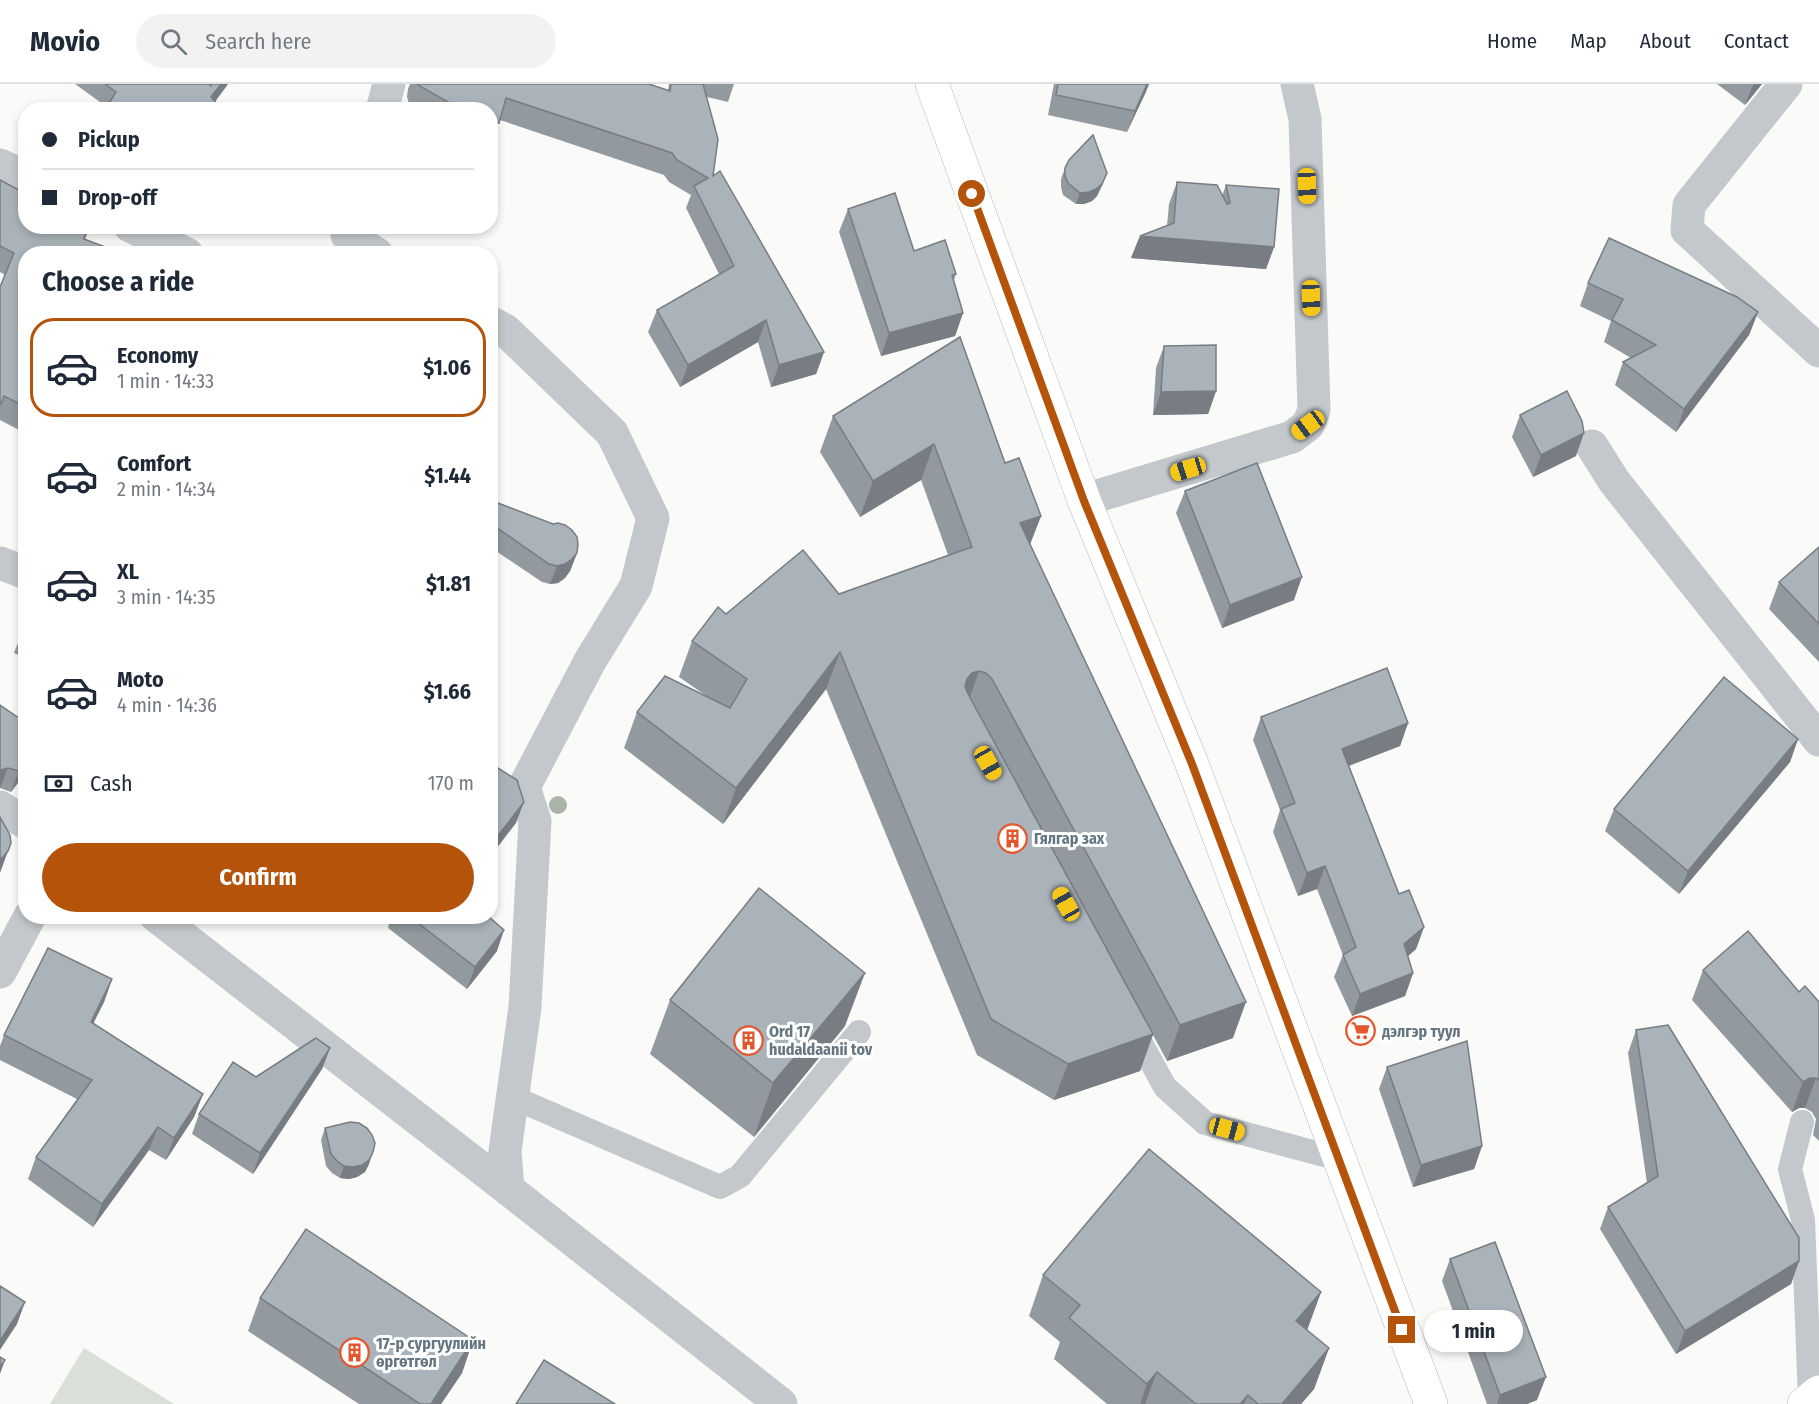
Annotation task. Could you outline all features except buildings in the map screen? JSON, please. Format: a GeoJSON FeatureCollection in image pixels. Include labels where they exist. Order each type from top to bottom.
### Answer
{"type":"FeatureCollection","features":[{"type":"Feature","properties":{"kind":"main road"},"geometry":{"type":"LineString","coordinates":[[932,84],[1084,501],[1192,764],[1431,1404]]}},
{"type":"Feature","properties":{"kind":"street"},"geometry":{"type":"LineString","coordinates":[[384,102],[389,84]]}},
{"type":"Feature","properties":{"kind":"street"},"geometry":{"type":"LineString","coordinates":[[1084,501],[1292,437],[1308,425],[1314,410],[1305,119],[1297,84]]}},
{"type":"Feature","properties":{"kind":"street"},"geometry":{"type":"LineString","coordinates":[[1786,84],[1689,205],[1687,230],[1819,351]]}},
{"type":"Feature","properties":{"kind":"street"},"geometry":{"type":"LineString","coordinates":[[0,165],[18,173]]}},
{"type":"Feature","properties":{"kind":"street"},"geometry":{"type":"LineString","coordinates":[[146,234],[171,246]]}},
{"type":"Feature","properties":{"kind":"street"},"geometry":{"type":"LineString","coordinates":[[343,238],[360,246]]}},
{"type":"Feature","properties":{"kind":"street"},"geometry":{"type":"LineString","coordinates":[[498,326],[505,330],[612,433],[653,518],[636,586],[512,780],[535,820],[525,1007],[505,1151],[508,1189]]}},
{"type":"Feature","properties":{"kind":"street"},"geometry":{"type":"LineString","coordinates":[[1592,446],[1614,481],[1819,740]]}},
{"type":"Feature","properties":{"kind":"street"},"geometry":{"type":"LineString","coordinates":[[0,563],[18,570]]}},
{"type":"Feature","properties":{"kind":"street"},"geometry":{"type":"LineString","coordinates":[[0,807],[18,818]]}},
{"type":"Feature","properties":{"kind":"street"},"geometry":{"type":"LineString","coordinates":[[0,972],[26,924]]}},
{"type":"Feature","properties":{"kind":"street"},"geometry":{"type":"LineString","coordinates":[[166,924],[781,1404]]}},
{"type":"Feature","properties":{"kind":"lane"},"geometry":{"type":"LineString","coordinates":[[1120,1003],[1165,1087],[1205,1123],[1339,1159]]}},
{"type":"Feature","properties":{"kind":"lane"},"geometry":{"type":"LineString","coordinates":[[512,1097],[720,1187],[740,1176],[859,1032]]}},
{"type":"Feature","properties":{"kind":"lane"},"geometry":{"type":"LineString","coordinates":[[1802,1122],[1790,1169],[1803,1220],[1811,1398]]}},
{"type":"Feature","properties":{"kind":"shaded area"},"geometry":{"type":"Polygon","coordinates":[[[84,1348],[174,1404],[50,1404],[84,1348]]]}},
{"type":"Feature","properties":{"kind":"place","name":"Гялгар зах"},"geometry":{"type":"Point","coordinates":[1013,838]}},
{"type":"Feature","properties":{"kind":"place","name":"дэлгэр туул"},"geometry":{"type":"Point","coordinates":[1361,1031]}},
{"type":"Feature","properties":{"kind":"place","name":"Ord 17 hudaldaanii tov"},"geometry":{"type":"Point","coordinates":[748,1040]}},
{"type":"Feature","properties":{"kind":"place","name":"17-р сургуулийн өргөтгөл"},"geometry":{"type":"Point","coordinates":[355,1352]}},
{"type":"Feature","properties":{"kind":"route"},"geometry":{"type":"LineString","coordinates":[[972,194],[1084,501],[1192,764],[1402,1330]]}}]}
